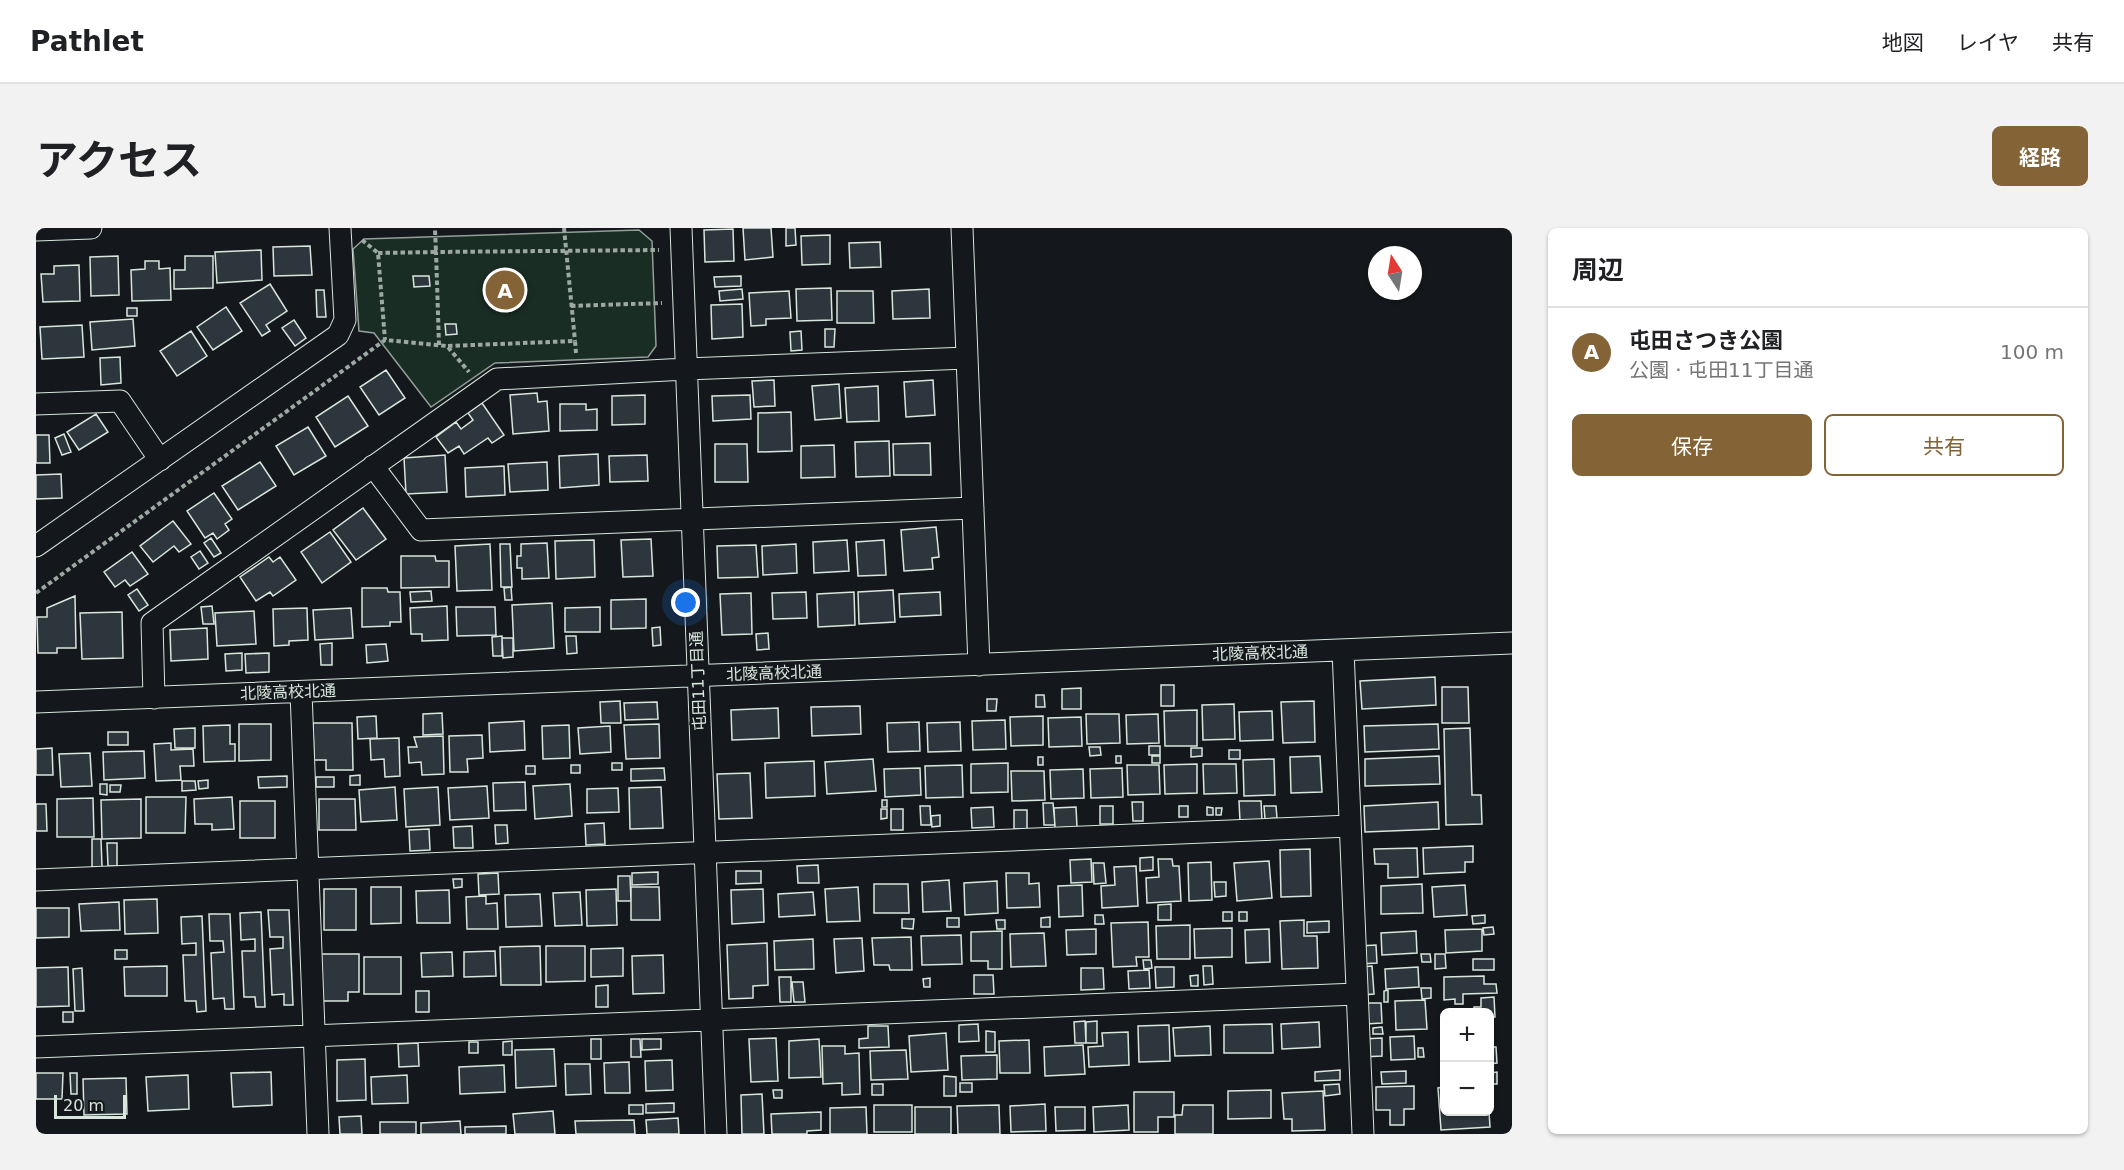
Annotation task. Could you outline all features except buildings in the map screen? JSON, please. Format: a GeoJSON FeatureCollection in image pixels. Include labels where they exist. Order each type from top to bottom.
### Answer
{"type":"FeatureCollection","features":[{"type":"Feature","properties":{"kind":"street"},"geometry":{"type":"LineString","coordinates":[[36,230],[91,228]]}},
{"type":"Feature","properties":{"kind":"street","name":"屯田11丁目通"},"geometry":{"type":"LineString","coordinates":[[681,228],[716,1134]]}},
{"type":"Feature","properties":{"kind":"street"},"geometry":{"type":"LineString","coordinates":[[962,228],[979,664]]}},
{"type":"Feature","properties":{"kind":"street"},"geometry":{"type":"LineString","coordinates":[[36,546],[338,335],[345,320],[347,231]]}},
{"type":"Feature","properties":{"kind":"street"},"geometry":{"type":"LineString","coordinates":[[154,698],[152,623],[497,379],[967,358]]}},
{"type":"Feature","properties":{"kind":"street"},"geometry":{"type":"LineString","coordinates":[[36,404],[120,402],[159,460]]}},
{"type":"Feature","properties":{"kind":"street"},"geometry":{"type":"LineString","coordinates":[[373,466],[422,530],[973,508]]}},
{"type":"Feature","properties":{"kind":"street","name":"北陵高校北通"},"geometry":{"type":"LineString","coordinates":[[36,702],[1512,643]]}},
{"type":"Feature","properties":{"kind":"street"},"geometry":{"type":"LineString","coordinates":[[1343,650],[1363,1134]]}},
{"type":"Feature","properties":{"kind":"street"},"geometry":{"type":"LineString","coordinates":[[301,692],[318,1134]]}},
{"type":"Feature","properties":{"kind":"street"},"geometry":{"type":"LineString","coordinates":[[36,880],[1350,826]]}},
{"type":"Feature","properties":{"kind":"street"},"geometry":{"type":"LineString","coordinates":[[36,1047],[1357,993]]}},
{"type":"Feature","properties":{"kind":"path"},"geometry":{"type":"LineString","coordinates":[[564,228],[576,360]]}},
{"type":"Feature","properties":{"kind":"path"},"geometry":{"type":"LineString","coordinates":[[435,230],[439,345]]}},
{"type":"Feature","properties":{"kind":"path"},"geometry":{"type":"LineString","coordinates":[[347,231],[378,253],[661,250]]}},
{"type":"Feature","properties":{"kind":"path"},"geometry":{"type":"LineString","coordinates":[[378,253],[385,340]]}},
{"type":"Feature","properties":{"kind":"path"},"geometry":{"type":"LineString","coordinates":[[571,306],[663,303]]}},
{"type":"Feature","properties":{"kind":"path"},"geometry":{"type":"LineString","coordinates":[[36,593],[385,340],[447,346],[575,340]]}},
{"type":"Feature","properties":{"kind":"path"},"geometry":{"type":"LineString","coordinates":[[447,346],[476,381]]}},
{"type":"Feature","properties":{"kind":"green space"},"geometry":{"type":"Polygon","coordinates":[[[639,230],[652,241],[656,346],[648,357],[495,363],[431,407],[374,333],[359,331],[353,249],[364,239],[639,230]]]}},
{"type":"Feature","properties":{"kind":"place","name":"屯田さつき公園"},"geometry":{"type":"Point","coordinates":[505,290]}}]}
